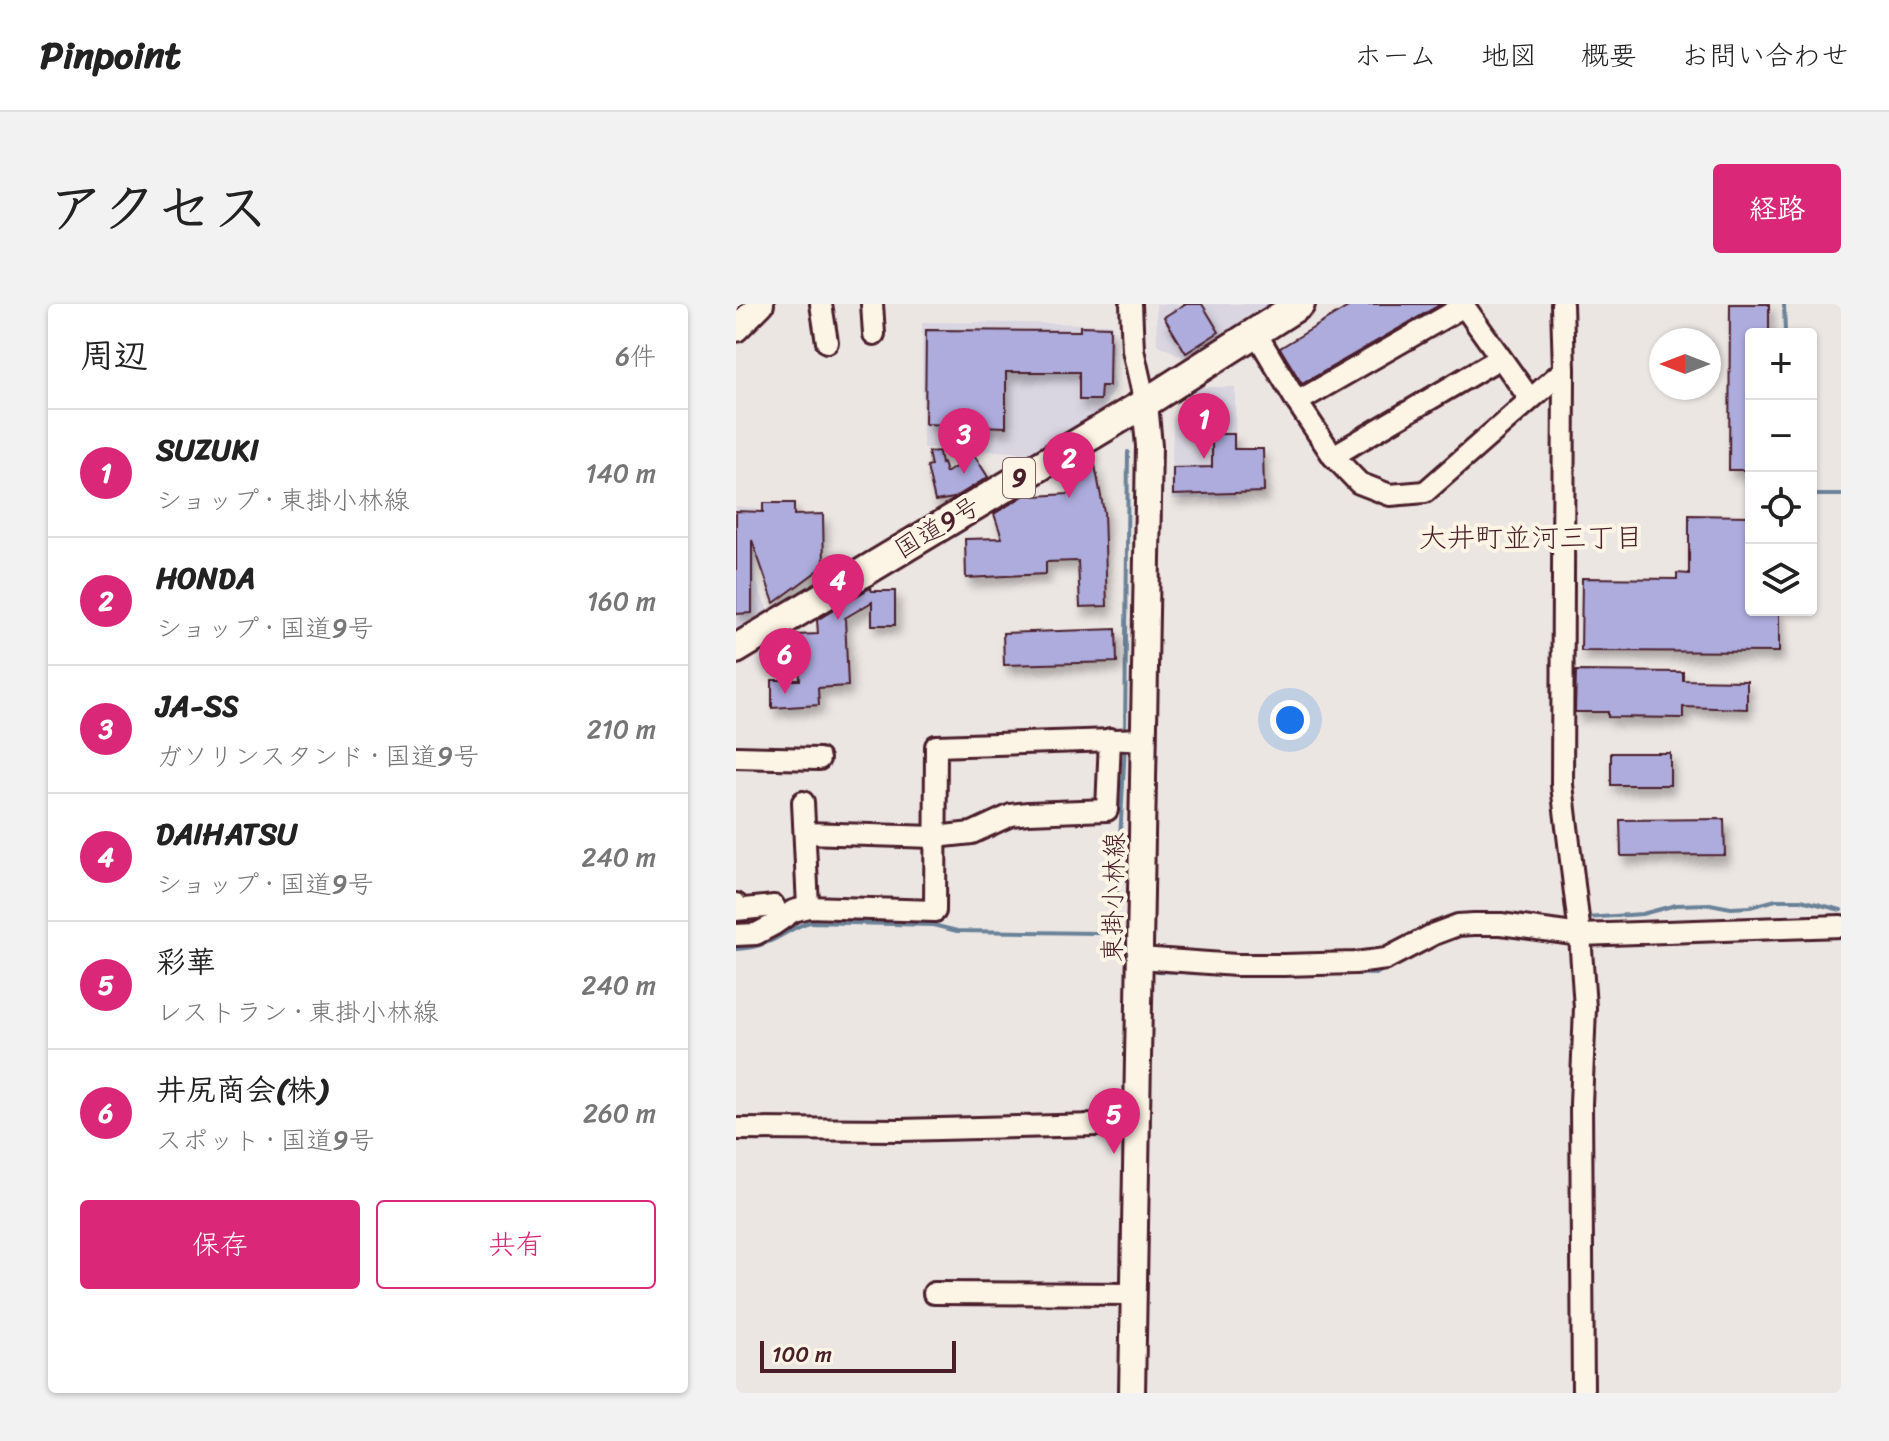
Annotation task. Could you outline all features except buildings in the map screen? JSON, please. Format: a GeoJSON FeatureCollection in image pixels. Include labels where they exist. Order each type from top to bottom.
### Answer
{"type":"FeatureCollection","features":[{"type":"Feature","properties":{"kind":"highway","name":"国道9号"},"geometry":{"type":"LineString","coordinates":[[736,649],[1145,403],[1300,304]]}},
{"type":"Feature","properties":{"kind":"main road"},"geometry":{"type":"LineString","coordinates":[[736,329],[761,304]]}},
{"type":"Feature","properties":{"kind":"main road","name":"東掛小林線"},"geometry":{"type":"LineString","coordinates":[[1132,1393],[1149,446],[1145,403]]}},
{"type":"Feature","properties":{"kind":"street"},"geometry":{"type":"LineString","coordinates":[[821,304],[827,342]]}},
{"type":"Feature","properties":{"kind":"street"},"geometry":{"type":"LineString","coordinates":[[872,304],[874,334]]}},
{"type":"Feature","properties":{"kind":"street"},"geometry":{"type":"LineString","coordinates":[[1131,304],[1133,350],[1145,403]]}},
{"type":"Feature","properties":{"kind":"street"},"geometry":{"type":"LineString","coordinates":[[1562,304],[1562,785],[1580,935],[1585,1008],[1581,1104],[1583,1393]]}},
{"type":"Feature","properties":{"kind":"street"},"geometry":{"type":"LineString","coordinates":[[1297,402],[1464,306],[1530,399]]}},
{"type":"Feature","properties":{"kind":"street"},"geometry":{"type":"LineString","coordinates":[[1256,333],[1333,456],[1359,483],[1390,495],[1425,492],[1564,370]]}},
{"type":"Feature","properties":{"kind":"street"},"geometry":{"type":"LineString","coordinates":[[1333,456],[1500,358]]}},
{"type":"Feature","properties":{"kind":"street"},"geometry":{"type":"LineString","coordinates":[[805,833],[935,837],[972,833],[1011,815],[1107,810],[1110,739]]}},
{"type":"Feature","properties":{"kind":"street"},"geometry":{"type":"LineString","coordinates":[[736,935],[756,934],[793,911],[808,907],[935,911],[936,746],[1144,739]]}},
{"type":"Feature","properties":{"kind":"street"},"geometry":{"type":"LineString","coordinates":[[736,757],[819,759]]}},
{"type":"Feature","properties":{"kind":"street"},"geometry":{"type":"LineString","coordinates":[[803,802],[808,907]]}},
{"type":"Feature","properties":{"kind":"street"},"geometry":{"type":"LineString","coordinates":[[736,904],[736,910],[774,906],[780,920]]}},
{"type":"Feature","properties":{"kind":"street"},"geometry":{"type":"LineString","coordinates":[[1140,958],[1236,965],[1355,963],[1386,959],[1434,934],[1458,925],[1474,924],[1501,924],[1580,935],[1841,926]]}},
{"type":"Feature","properties":{"kind":"street"},"geometry":{"type":"LineString","coordinates":[[736,1129],[901,1130],[1137,1124]]}},
{"type":"Feature","properties":{"kind":"street"},"geometry":{"type":"LineString","coordinates":[[934,1293],[1134,1294]]}},
{"type":"Feature","properties":{"kind":"shaded area"},"geometry":{"type":"Polygon","coordinates":[[[1156,304],[1286,304],[1190,361],[1157,344],[1156,304]]]}},
{"type":"Feature","properties":{"kind":"shaded area"},"geometry":{"type":"Polygon","coordinates":[[[922,322],[1112,324],[1114,388],[1101,412],[1024,462],[1019,452],[923,448],[922,322]]]}},
{"type":"Feature","properties":{"kind":"shaded area"},"geometry":{"type":"Polygon","coordinates":[[[1199,387],[1235,387],[1236,498],[1171,499],[1173,419],[1181,403],[1199,387]]]}},
{"type":"Feature","properties":{"kind":"shaded area"},"geometry":{"type":"Polygon","coordinates":[[[736,506],[755,508],[755,579],[770,616],[736,632],[736,506]]]}},
{"type":"Feature","properties":{"kind":"waterway"},"geometry":{"type":"LineString","coordinates":[[1784,304],[1785,328]]}},
{"type":"Feature","properties":{"kind":"waterway"},"geometry":{"type":"LineString","coordinates":[[1125,732],[1128,452]]}},
{"type":"Feature","properties":{"kind":"waterway"},"geometry":{"type":"LineString","coordinates":[[1817,495],[1841,495]]}},
{"type":"Feature","properties":{"kind":"waterway"},"geometry":{"type":"LineString","coordinates":[[736,949],[764,944],[810,922],[933,925],[957,931],[1098,933],[1111,926],[1116,915],[1125,745]]}},
{"type":"Feature","properties":{"kind":"waterway"},"geometry":{"type":"LineString","coordinates":[[1586,918],[1642,914],[1676,905],[1750,907],[1776,900],[1801,900],[1841,910]]}},
{"type":"Feature","properties":{"kind":"waterway"},"geometry":{"type":"LineString","coordinates":[[1340,973],[1376,974],[1386,968]]}},
{"type":"Feature","properties":{"kind":"waterway"},"geometry":{"type":"LineString","coordinates":[[1157,971],[1208,973]]}},
{"type":"Feature","properties":{"kind":"place","name":"SUZUKI"},"geometry":{"type":"Point","coordinates":[1204,459]}},
{"type":"Feature","properties":{"kind":"place","name":"JA-SS"},"geometry":{"type":"Point","coordinates":[964,474]}},
{"type":"Feature","properties":{"kind":"place","name":"HONDA"},"geometry":{"type":"Point","coordinates":[1069,498]}},
{"type":"Feature","properties":{"kind":"place","name":"DAIHATSU"},"geometry":{"type":"Point","coordinates":[838,620]}},
{"type":"Feature","properties":{"kind":"place","name":"井尻商会(株)"},"geometry":{"type":"Point","coordinates":[785,694]}},
{"type":"Feature","properties":{"kind":"place","name":"彩華"},"geometry":{"type":"Point","coordinates":[1114,1154]}},
{"type":"Feature","properties":{"kind":"district","name":"大井町並河三丁目"},"geometry":{"type":"Point","coordinates":[1531,537]}}]}
